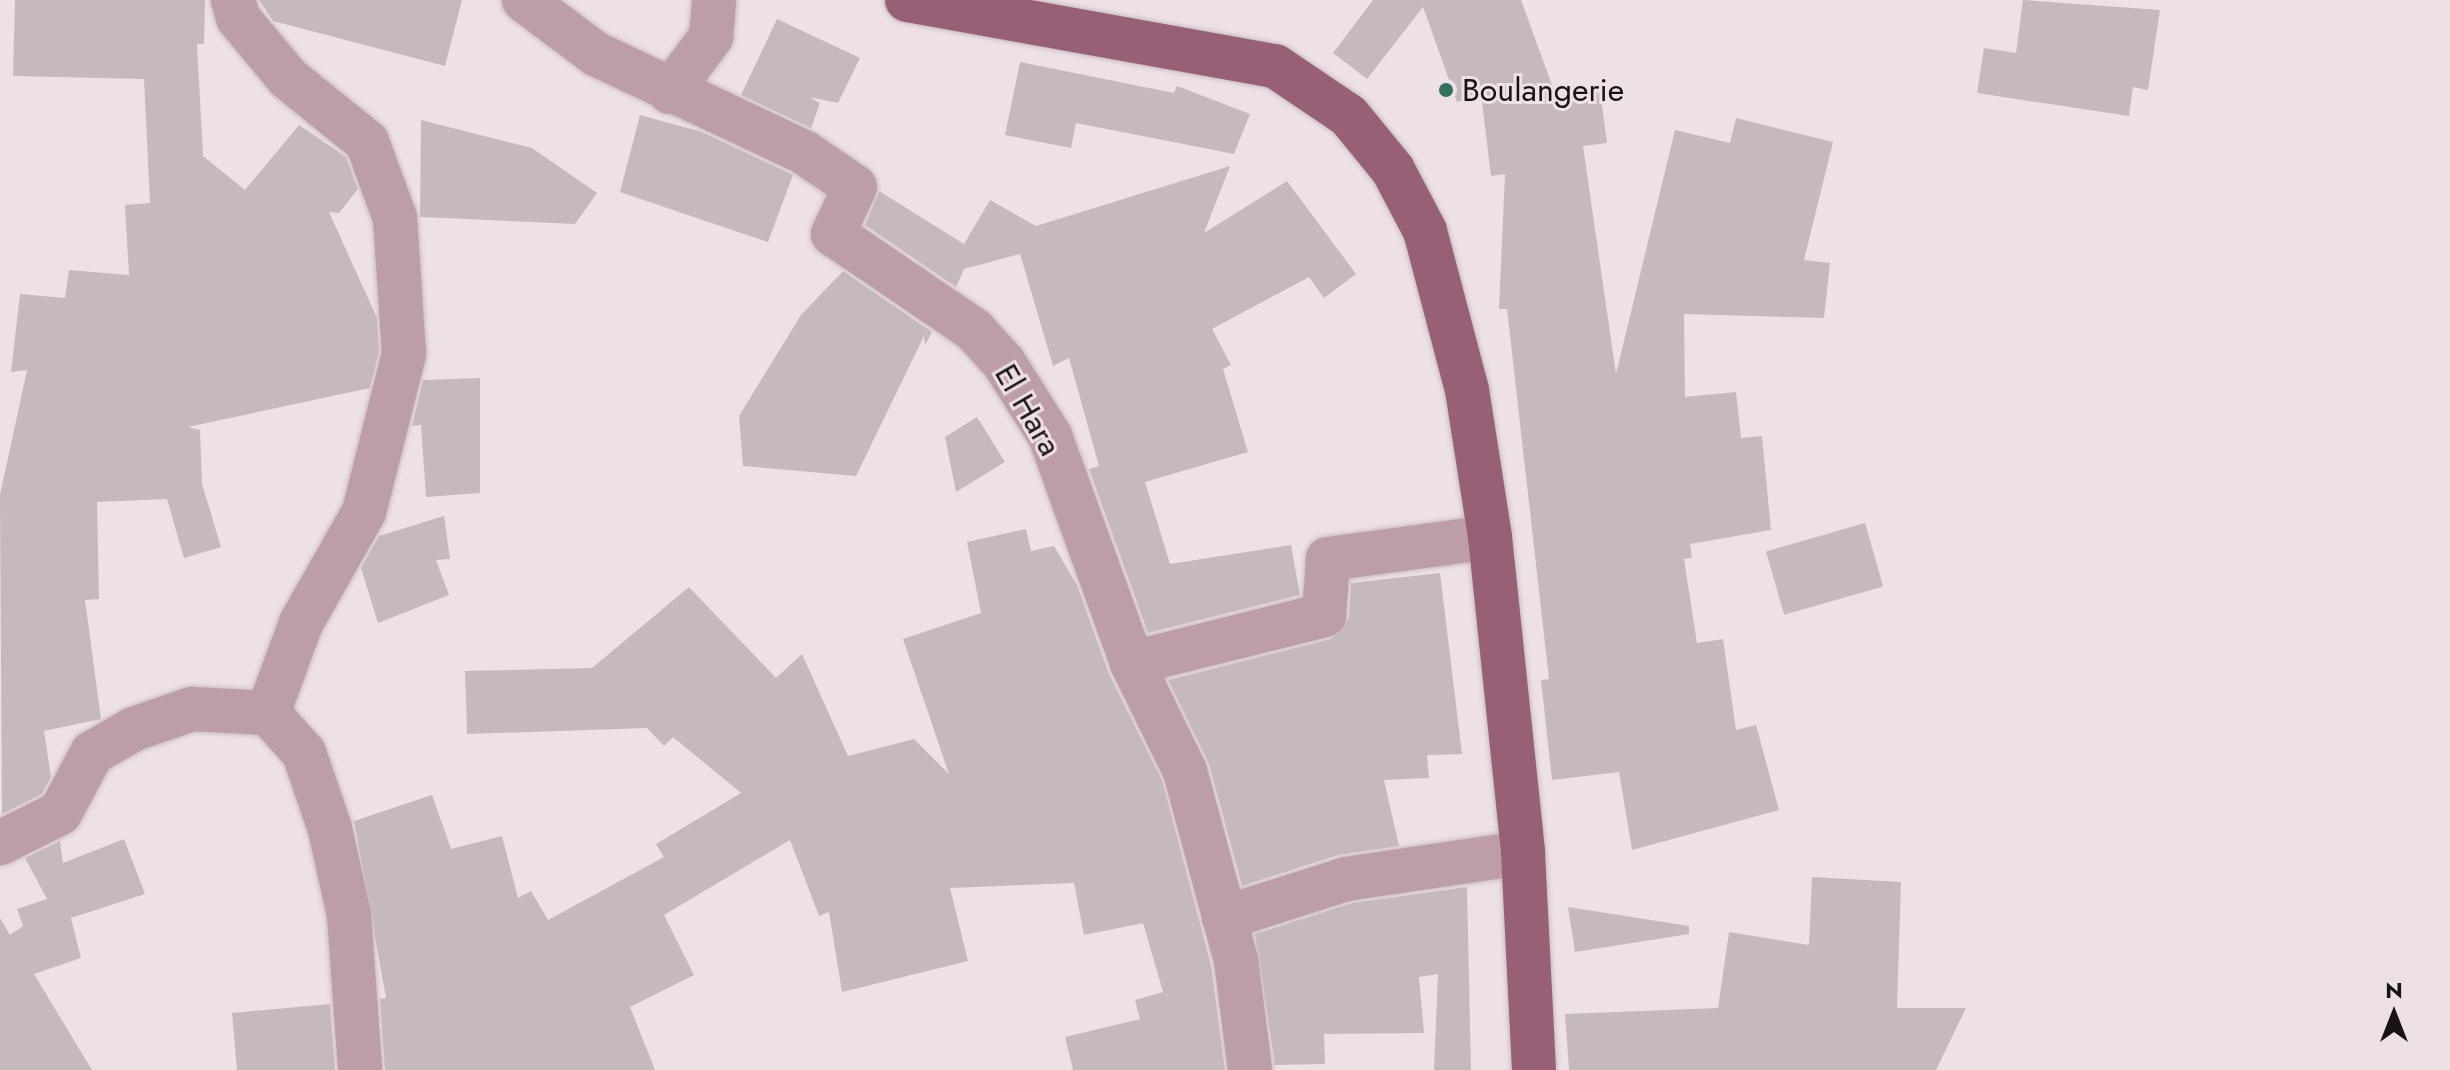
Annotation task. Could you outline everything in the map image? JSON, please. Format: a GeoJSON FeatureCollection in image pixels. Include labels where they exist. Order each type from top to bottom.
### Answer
{"type":"FeatureCollection","features":[{"type":"Feature","properties":{"kind":"main road"},"geometry":{"type":"LineString","coordinates":[[907,0],[1275,66],[1349,116],[1393,170],[1425,231],[1467,390],[1490,537],[1523,853],[1534,1070]]}},
{"type":"Feature","properties":{"kind":"street"},"geometry":{"type":"LineString","coordinates":[[233,0],[238,18],[288,78],[367,142],[395,218],[404,354],[364,512],[301,623],[268,713]]}},
{"type":"Feature","properties":{"kind":"street","name":"El Hara"},"geometry":{"type":"LineString","coordinates":[[524,0],[596,54],[670,92],[805,153],[855,187],[833,234],[974,330],[1004,363],[1050,436],[1132,663],[1185,771],[1224,918],[1250,1070]]}},
{"type":"Feature","properties":{"kind":"street"},"geometry":{"type":"LineString","coordinates":[[670,92],[711,37],[714,0]]}},
{"type":"Feature","properties":{"kind":"street"},"geometry":{"type":"LineString","coordinates":[[1132,663],[1324,615],[1328,559],[1490,537]]}},
{"type":"Feature","properties":{"kind":"street"},"geometry":{"type":"LineString","coordinates":[[0,843],[60,813],[92,753],[134,729],[192,709],[268,713],[304,753],[330,829],[349,915],[360,1070]]}},
{"type":"Feature","properties":{"kind":"street"},"geometry":{"type":"LineString","coordinates":[[1224,918],[1346,879],[1523,853]]}},
{"type":"Feature","properties":{"kind":"building"},"geometry":{"type":"Polygon","coordinates":[[[15,0],[205,0],[204,44],[197,44],[203,156],[245,190],[299,125],[346,157],[358,189],[339,213],[329,212],[377,318],[379,352],[370,388],[188,427],[200,430],[202,484],[221,547],[184,558],[167,499],[97,502],[99,599],[85,600],[101,719],[44,731],[51,777],[42,794],[2,814],[0,495],[27,370],[11,372],[20,294],[65,298],[69,270],[129,275],[125,205],[150,203],[144,79],[13,76],[15,0]]]}},
{"type":"Feature","properties":{"kind":"building"},"geometry":{"type":"Polygon","coordinates":[[[259,0],[462,0],[445,66],[273,21],[259,0]]]}},
{"type":"Feature","properties":{"kind":"building"},"geometry":{"type":"Polygon","coordinates":[[[1373,0],[1521,0],[1556,96],[1600,90],[1607,143],[1583,146],[1616,374],[1675,130],[1730,143],[1736,118],[1833,142],[1804,260],[1830,263],[1824,318],[1684,314],[1685,397],[1736,392],[1741,438],[1762,436],[1771,530],[1690,544],[1692,558],[1684,559],[1697,643],[1723,639],[1736,730],[1756,725],[1779,810],[1632,850],[1619,772],[1552,780],[1541,680],[1549,679],[1507,309],[1499,309],[1505,174],[1491,176],[1481,94],[1457,102],[1423,7],[1367,79],[1333,53],[1373,0]]]}},
{"type":"Feature","properties":{"kind":"building"},"geometry":{"type":"Polygon","coordinates":[[[2023,0],[2160,10],[2148,90],[2133,87],[2129,116],[1977,93],[1984,48],[2016,53],[2023,0]]]}},
{"type":"Feature","properties":{"kind":"building"},"geometry":{"type":"Polygon","coordinates":[[[777,19],[860,58],[838,103],[809,97],[820,103],[811,128],[741,95],[777,19]]]}},
{"type":"Feature","properties":{"kind":"building"},"geometry":{"type":"Polygon","coordinates":[[[1020,62],[1174,93],[1177,86],[1250,114],[1234,154],[1076,123],[1071,148],[1005,135],[1020,62]]]}},
{"type":"Feature","properties":{"kind":"building"},"geometry":{"type":"Polygon","coordinates":[[[640,115],[702,132],[793,175],[768,242],[620,192],[640,115]]]}},
{"type":"Feature","properties":{"kind":"building"},"geometry":{"type":"Polygon","coordinates":[[[421,120],[532,148],[597,193],[575,224],[420,217],[421,120]]]}},
{"type":"Feature","properties":{"kind":"building"},"geometry":{"type":"Polygon","coordinates":[[[1230,166],[1204,233],[1287,181],[1356,274],[1324,298],[1309,277],[1212,329],[1231,365],[1223,369],[1248,452],[1145,482],[1170,564],[1291,545],[1300,595],[1148,633],[1089,469],[1099,466],[1069,358],[1053,366],[1020,254],[964,269],[956,287],[865,225],[879,191],[964,244],[990,200],[1036,226],[1230,166]]]}},
{"type":"Feature","properties":{"kind":"building"},"geometry":{"type":"Polygon","coordinates":[[[843,271],[932,332],[925,345],[924,336],[856,476],[743,466],[739,416],[801,315],[843,271]]]}},
{"type":"Feature","properties":{"kind":"building"},"geometry":{"type":"Polygon","coordinates":[[[480,378],[480,493],[426,497],[421,425],[412,426],[423,380],[480,378]]]}},
{"type":"Feature","properties":{"kind":"building"},"geometry":{"type":"Polygon","coordinates":[[[977,417],[1005,462],[956,492],[945,437],[977,417]]]}},
{"type":"Feature","properties":{"kind":"building"},"geometry":{"type":"Polygon","coordinates":[[[444,516],[450,559],[436,560],[449,595],[378,623],[361,568],[379,536],[444,516]]]}},
{"type":"Feature","properties":{"kind":"building"},"geometry":{"type":"Polygon","coordinates":[[[1865,523],[1883,586],[1784,615],[1766,551],[1865,523]]]}},
{"type":"Feature","properties":{"kind":"building"},"geometry":{"type":"Polygon","coordinates":[[[1026,529],[1031,551],[1054,546],[1077,585],[1109,674],[1162,780],[1211,965],[1225,1070],[1073,1070],[1065,1037],[1140,1019],[1135,1000],[1163,992],[1143,923],[1084,935],[1074,883],[950,888],[968,961],[842,992],[829,912],[819,916],[790,840],[664,915],[694,975],[630,1007],[655,1070],[385,1070],[380,999],[386,998],[354,821],[432,795],[451,849],[502,836],[518,898],[531,891],[548,920],[664,857],[656,844],[741,793],[673,737],[664,746],[647,728],[467,734],[465,671],[592,668],[689,587],[776,678],[802,654],[848,756],[914,739],[949,774],[903,639],[981,613],[967,542],[1026,529]]]}},
{"type":"Feature","properties":{"kind":"building"},"geometry":{"type":"Polygon","coordinates":[[[1440,573],[1462,754],[1427,755],[1429,778],[1384,780],[1399,846],[1338,855],[1242,886],[1209,764],[1168,680],[1331,639],[1349,618],[1351,583],[1440,573]]]}},
{"type":"Feature","properties":{"kind":"building"},"geometry":{"type":"Polygon","coordinates":[[[124,839],[145,894],[71,918],[81,958],[34,974],[92,1070],[0,1070],[0,918],[10,935],[23,926],[17,909],[47,899],[25,858],[60,841],[63,863],[124,839]]]}},
{"type":"Feature","properties":{"kind":"building"},"geometry":{"type":"Polygon","coordinates":[[[1812,877],[1901,882],[1897,1008],[1966,1008],[1936,1070],[1569,1070],[1565,1014],[1718,1008],[1729,932],[1809,945],[1812,877]]]}},
{"type":"Feature","properties":{"kind":"building"},"geometry":{"type":"Polygon","coordinates":[[[1467,887],[1471,1070],[1434,1070],[1438,974],[1419,977],[1424,1033],[1324,1034],[1325,1064],[1275,1065],[1255,934],[1352,903],[1467,887]]]}},
{"type":"Feature","properties":{"kind":"building"},"geometry":{"type":"Polygon","coordinates":[[[1568,907],[1689,926],[1689,934],[1575,952],[1568,907]]]}},
{"type":"Feature","properties":{"kind":"building"},"geometry":{"type":"Polygon","coordinates":[[[330,1004],[335,1070],[237,1070],[232,1013],[330,1004]]]}},
{"type":"Feature","properties":{"kind":"place","name":"Boulangerie"},"geometry":{"type":"Point","coordinates":[1446,90]}}]}
